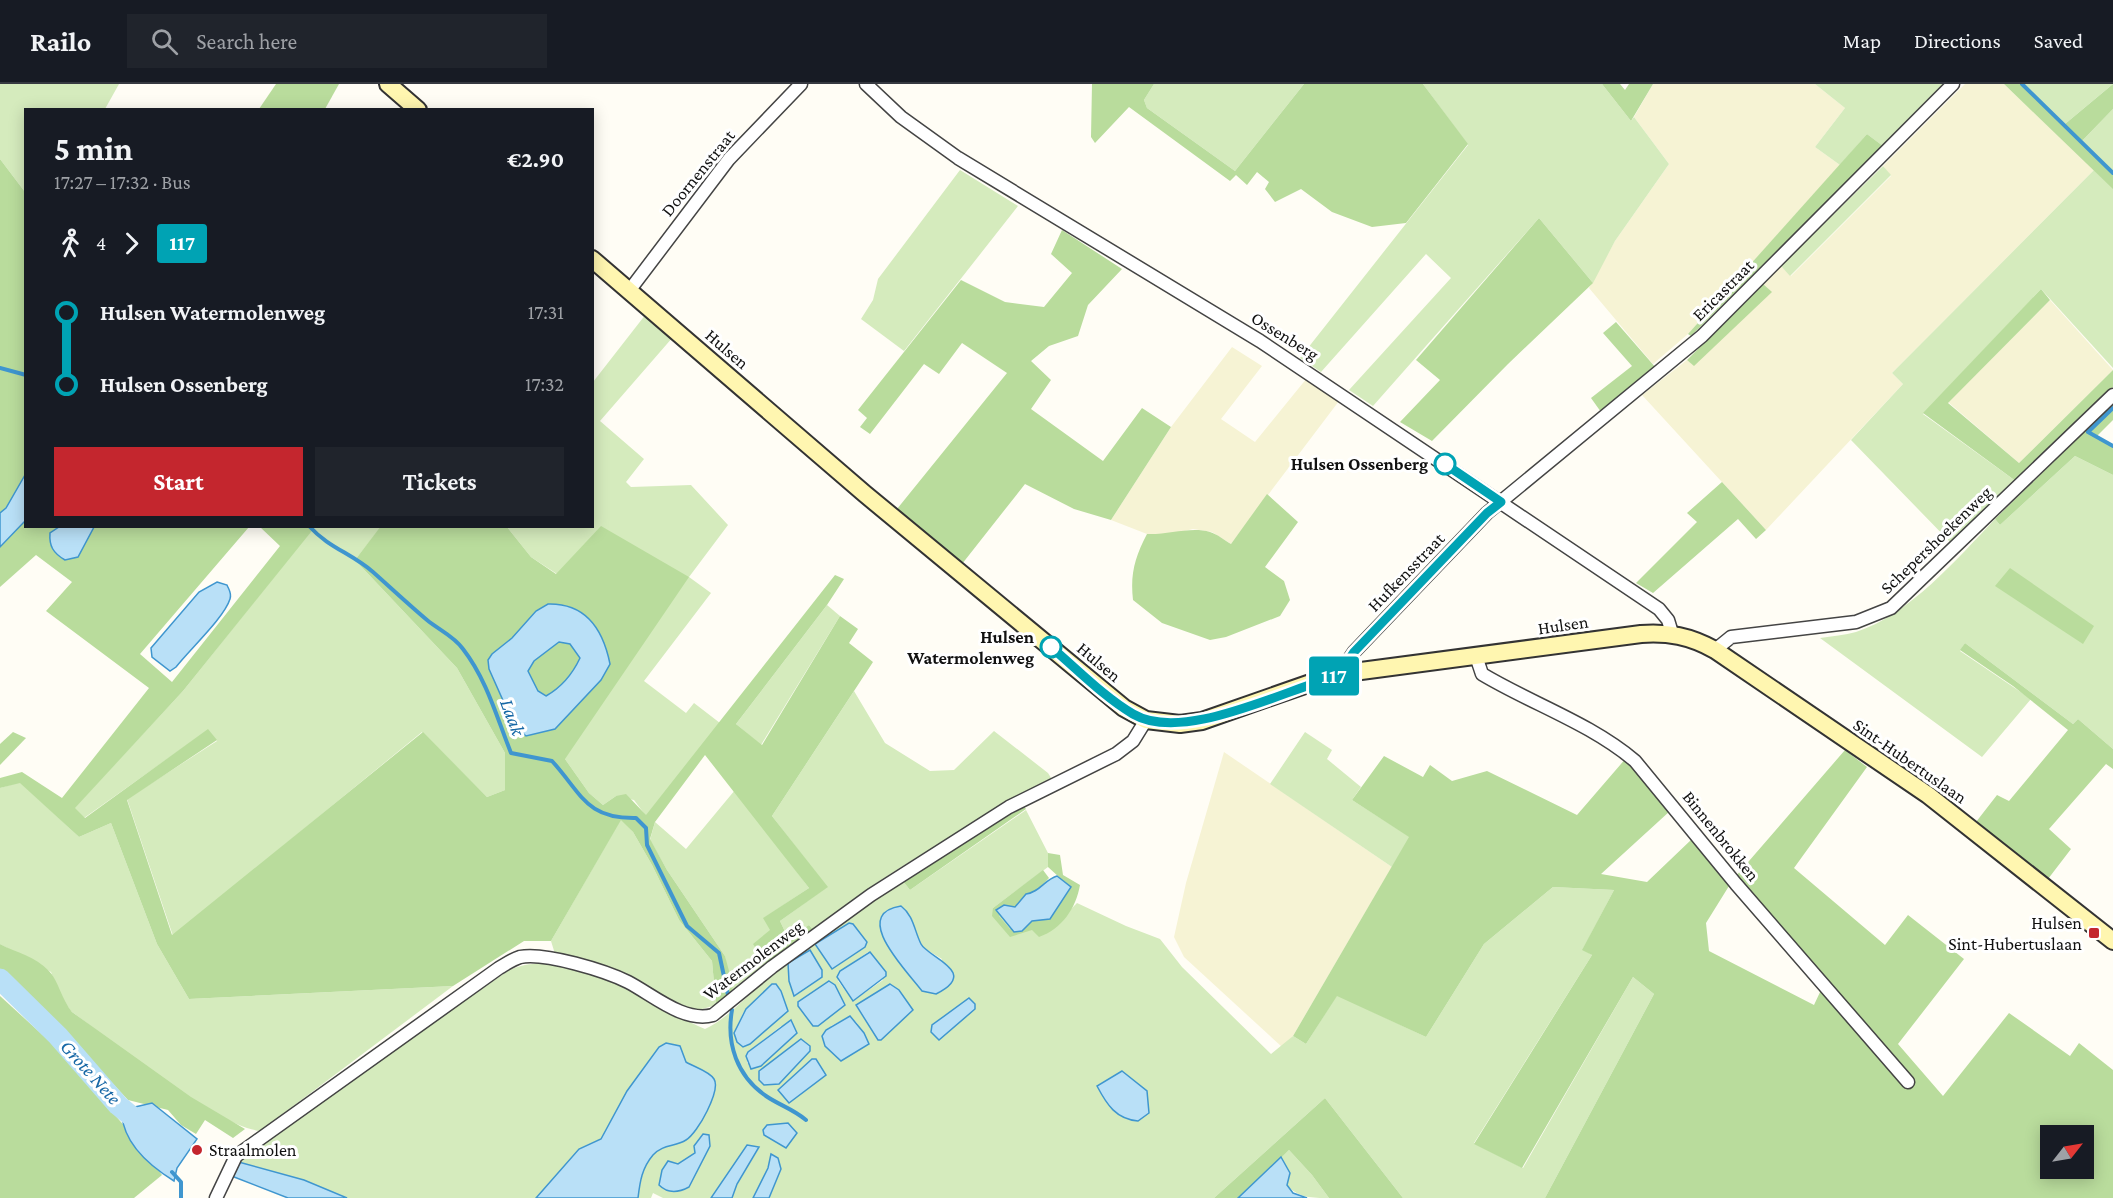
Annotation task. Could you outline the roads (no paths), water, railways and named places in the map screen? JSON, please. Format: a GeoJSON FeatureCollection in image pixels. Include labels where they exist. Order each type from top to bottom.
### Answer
{"type":"FeatureCollection","features":[{"type":"Feature","properties":{"kind":"street"},"geometry":{"type":"LineString","coordinates":[[388,84],[416,108]]}},
{"type":"Feature","properties":{"kind":"street","name":"Doornenstraat"},"geometry":{"type":"LineString","coordinates":[[630,291],[729,159],[801,84]]}},
{"type":"Feature","properties":{"kind":"street","name":"Ossenberg"},"geometry":{"type":"LineString","coordinates":[[866,84],[901,117],[958,158],[1269,347],[1659,609],[1668,621],[1672,633]]}},
{"type":"Feature","properties":{"kind":"street","name":"Ericastraat"},"geometry":{"type":"LineString","coordinates":[[1501,502],[1702,336],[1953,84]]}},
{"type":"Feature","properties":{"kind":"street","name":"Hulsen"},"geometry":{"type":"LineString","coordinates":[[594,261],[865,494],[1124,708],[1146,720],[1180,724],[1202,721],[1322,679],[1349,673],[1641,634],[1672,633]]}},
{"type":"Feature","properties":{"kind":"street","name":"Schepershoekenweg"},"geometry":{"type":"LineString","coordinates":[[1715,650],[1731,638],[1856,622],[1891,608],[2113,394]]}},
{"type":"Feature","properties":{"kind":"street","name":"Hufkensstraat"},"geometry":{"type":"LineString","coordinates":[[1349,673],[1350,658],[1354,652],[1487,513],[1501,502]]}},
{"type":"Feature","properties":{"kind":"street","name":"Sint-Hubertuslaan"},"geometry":{"type":"LineString","coordinates":[[1672,633],[1701,642],[1715,650],[1928,795],[2113,941]]}},
{"type":"Feature","properties":{"kind":"street","name":"Binnenbrokken"},"geometry":{"type":"LineString","coordinates":[[1476,656],[1482,674],[1573,721],[1620,748],[1635,760],[1732,879],[1908,1082]]}},
{"type":"Feature","properties":{"kind":"street","name":"Watermolenweg"},"geometry":{"type":"LineString","coordinates":[[216,1198],[233,1159],[518,957],[535,956],[559,959],[626,981],[690,1016],[702,1018],[713,1015],[772,967],[871,895],[959,837],[1009,807],[1116,754],[1133,741],[1146,720]]}},
{"type":"Feature","properties":{"kind":"water"},"geometry":{"type":"Polygon","coordinates":[[[24,477],[24,522],[0,547],[0,513],[6,508],[24,477]]]}},
{"type":"Feature","properties":{"kind":"water"},"geometry":{"type":"Polygon","coordinates":[[[58,528],[93,528],[78,557],[65,560],[53,549],[50,533],[58,528]]]}},
{"type":"Feature","properties":{"kind":"water"},"geometry":{"type":"Polygon","coordinates":[[[217,582],[227,585],[230,592],[231,597],[227,607],[176,667],[170,671],[152,657],[151,648],[199,592],[217,582]]]}},
{"type":"Feature","properties":{"kind":"water"},"geometry":{"type":"Polygon","coordinates":[[[548,604],[573,608],[582,613],[597,629],[610,664],[601,680],[555,729],[526,736],[514,725],[489,669],[488,660],[536,611],[548,604]],[[559,642],[534,661],[528,671],[538,691],[546,696],[566,680],[580,658],[570,644],[559,642]]]}},
{"type":"Feature","properties":{"kind":"water"},"geometry":{"type":"Polygon","coordinates":[[[1057,876],[1071,887],[1050,919],[1032,921],[1022,931],[1014,932],[996,910],[1004,905],[1015,907],[1026,894],[1035,891],[1057,876]]]}},
{"type":"Feature","properties":{"kind":"water"},"geometry":{"type":"Polygon","coordinates":[[[901,906],[911,919],[921,944],[953,972],[953,979],[949,986],[936,994],[922,991],[895,958],[881,931],[880,920],[886,911],[901,906]]]}},
{"type":"Feature","properties":{"kind":"water"},"geometry":{"type":"Polygon","coordinates":[[[849,923],[853,924],[867,942],[865,947],[832,969],[815,944],[849,923]]]}},
{"type":"Feature","properties":{"kind":"water"},"geometry":{"type":"Polygon","coordinates":[[[810,950],[822,970],[822,977],[794,996],[789,981],[788,963],[810,950]]]}},
{"type":"Feature","properties":{"kind":"water"},"geometry":{"type":"Polygon","coordinates":[[[870,952],[886,972],[886,976],[853,1001],[837,977],[840,971],[870,952]]]}},
{"type":"Feature","properties":{"kind":"water"},"geometry":{"type":"Polygon","coordinates":[[[829,981],[835,985],[845,1005],[818,1026],[813,1026],[798,1006],[798,1002],[829,981]]]}},
{"type":"Feature","properties":{"kind":"water"},"geometry":{"type":"Polygon","coordinates":[[[772,984],[776,984],[781,991],[788,1011],[750,1044],[743,1047],[737,1042],[734,1033],[746,1009],[772,984]]]}},
{"type":"Feature","properties":{"kind":"water"},"geometry":{"type":"Polygon","coordinates":[[[890,984],[899,990],[913,1010],[881,1040],[878,1040],[856,1005],[890,984]]]}},
{"type":"Feature","properties":{"kind":"water"},"geometry":{"type":"Polygon","coordinates":[[[969,998],[975,1004],[975,1009],[939,1040],[931,1032],[932,1025],[969,998]]]}},
{"type":"Feature","properties":{"kind":"water"},"geometry":{"type":"Polygon","coordinates":[[[850,1016],[864,1033],[869,1044],[841,1061],[825,1046],[822,1036],[826,1030],[850,1016]]]}},
{"type":"Feature","properties":{"kind":"water"},"geometry":{"type":"Polygon","coordinates":[[[791,1020],[797,1033],[761,1066],[751,1069],[746,1056],[748,1052],[791,1020]]]}},
{"type":"Feature","properties":{"kind":"water"},"geometry":{"type":"Polygon","coordinates":[[[801,1039],[810,1046],[810,1051],[779,1084],[764,1085],[759,1080],[759,1071],[801,1039]]]}},
{"type":"Feature","properties":{"kind":"water"},"geometry":{"type":"Polygon","coordinates":[[[666,1043],[680,1046],[686,1062],[705,1071],[714,1079],[711,1101],[702,1121],[691,1136],[653,1155],[642,1175],[638,1198],[536,1198],[579,1149],[601,1139],[627,1091],[659,1047],[666,1043]]]}},
{"type":"Feature","properties":{"kind":"water"},"geometry":{"type":"Polygon","coordinates":[[[812,1059],[816,1059],[826,1075],[789,1103],[778,1090],[812,1059]]]}},
{"type":"Feature","properties":{"kind":"water"},"geometry":{"type":"Polygon","coordinates":[[[1122,1071],[1147,1091],[1149,1113],[1138,1121],[1130,1120],[1113,1110],[1097,1086],[1122,1071]]]}},
{"type":"Feature","properties":{"kind":"water"},"geometry":{"type":"Polygon","coordinates":[[[152,1103],[197,1139],[177,1168],[174,1181],[140,1153],[133,1145],[124,1126],[122,1115],[135,1107],[152,1103]]]}},
{"type":"Feature","properties":{"kind":"water"},"geometry":{"type":"Polygon","coordinates":[[[788,1123],[797,1133],[786,1148],[764,1135],[763,1130],[767,1125],[788,1123]]]}},
{"type":"Feature","properties":{"kind":"water"},"geometry":{"type":"Polygon","coordinates":[[[703,1134],[709,1135],[710,1146],[689,1187],[673,1192],[662,1188],[659,1185],[662,1170],[668,1161],[678,1164],[695,1153],[694,1146],[703,1134]]]}},
{"type":"Feature","properties":{"kind":"water"},"geometry":{"type":"Polygon","coordinates":[[[747,1145],[759,1147],[737,1184],[732,1198],[711,1198],[747,1145]]]}},
{"type":"Feature","properties":{"kind":"water"},"geometry":{"type":"Polygon","coordinates":[[[771,1154],[778,1158],[781,1169],[769,1198],[753,1198],[768,1168],[771,1154]]]}},
{"type":"Feature","properties":{"kind":"water"},"geometry":{"type":"Polygon","coordinates":[[[1281,1157],[1290,1173],[1287,1185],[1293,1193],[1307,1198],[1238,1198],[1281,1157]]]}},
{"type":"Feature","properties":{"kind":"water"},"geometry":{"type":"Polygon","coordinates":[[[235,1161],[304,1180],[347,1198],[288,1198],[229,1175],[235,1161]]]}},
{"type":"Feature","properties":{"kind":"waterway"},"geometry":{"type":"LineString","coordinates":[[2022,84],[2113,173]]}},
{"type":"Feature","properties":{"kind":"waterway","name":"Laak"},"geometry":{"type":"LineString","coordinates":[[0,368],[24,374]]}},
{"type":"Feature","properties":{"kind":"waterway"},"geometry":{"type":"LineString","coordinates":[[2113,408],[2088,432],[2113,446]]}},
{"type":"Feature","properties":{"kind":"waterway","name":"Laak"},"geometry":{"type":"LineString","coordinates":[[311,528],[324,540],[365,565],[427,620],[459,644],[479,673],[511,753],[552,761],[586,802],[595,809],[619,817],[636,818],[646,828],[647,845],[687,926],[719,953],[728,995]]}},
{"type":"Feature","properties":{"kind":"waterway","name":"Grote Nete"},"geometry":{"type":"LineString","coordinates":[[0,979],[58,1036],[118,1105],[147,1129]]}},
{"type":"Feature","properties":{"kind":"waterway","name":"Laak"},"geometry":{"type":"LineString","coordinates":[[732,1010],[732,1047],[741,1069],[756,1088],[766,1096],[806,1120]]}},
{"type":"Feature","properties":{"kind":"waterway"},"geometry":{"type":"LineString","coordinates":[[172,1172],[181,1182],[181,1198]]}},
{"type":"Feature","properties":{"kind":"place","name":"Hulsen Ossenberg"},"geometry":{"type":"Point","coordinates":[1445,464]}},
{"type":"Feature","properties":{"kind":"place","name":"Hulsen Watermolenweg"},"geometry":{"type":"Point","coordinates":[1051,647]}},
{"type":"Feature","properties":{"kind":"place","name":"Hulsen Sint-Hubertuslaan"},"geometry":{"type":"Point","coordinates":[2094,933]}},
{"type":"Feature","properties":{"kind":"place","name":"Straalmolen"},"geometry":{"type":"Point","coordinates":[197,1150]}}]}
